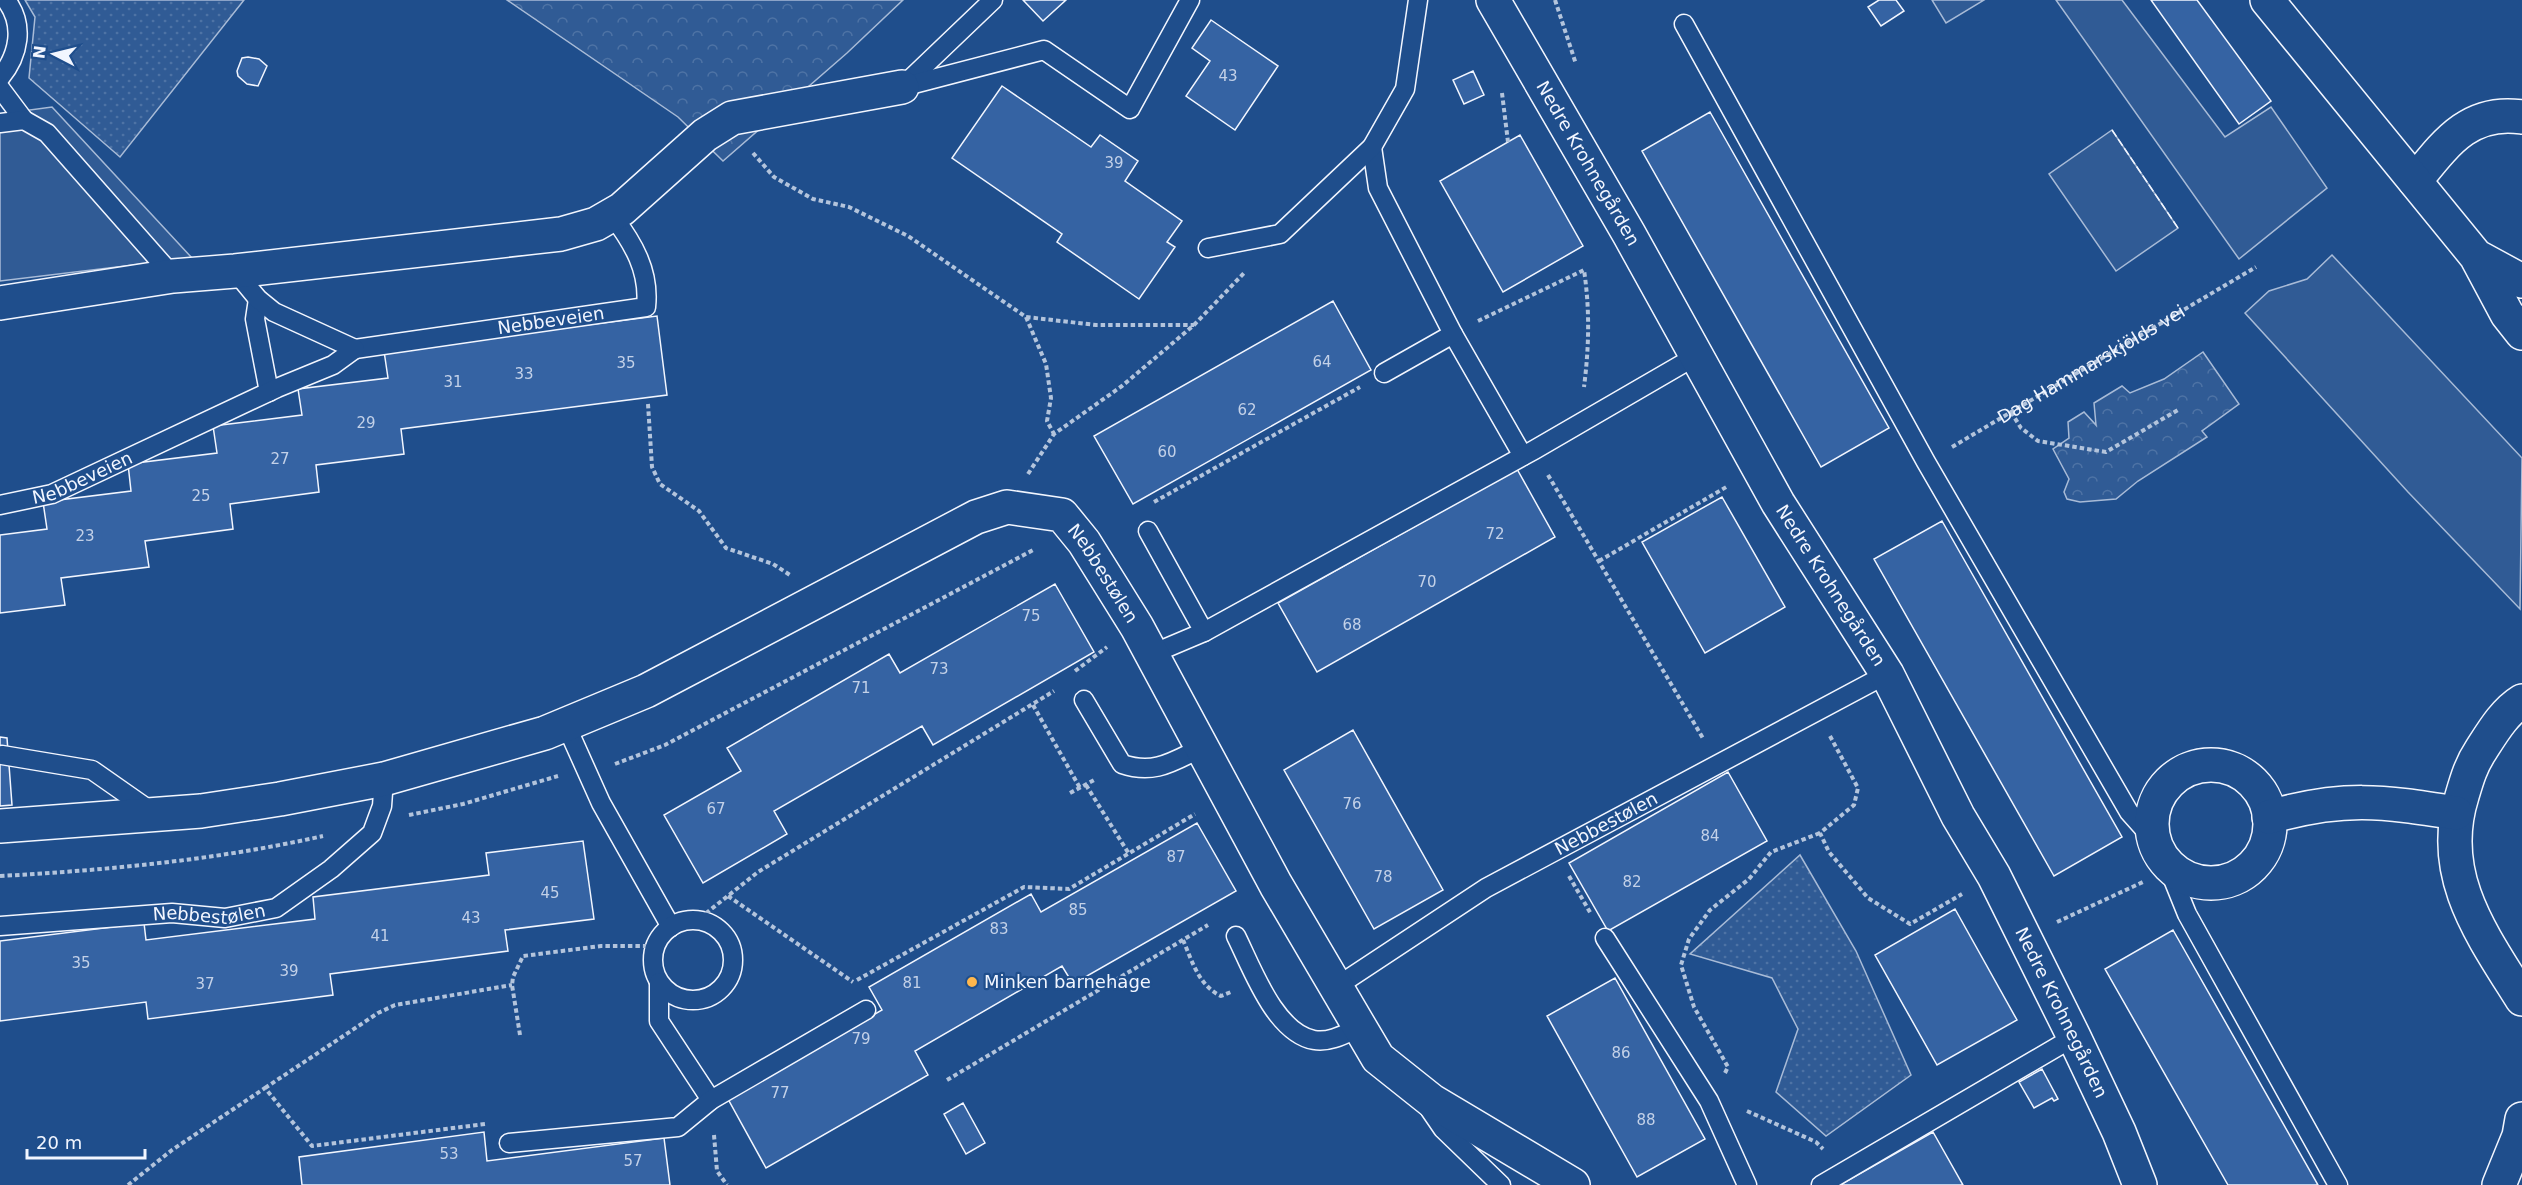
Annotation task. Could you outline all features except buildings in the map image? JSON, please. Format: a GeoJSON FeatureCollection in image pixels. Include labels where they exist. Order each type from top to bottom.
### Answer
{"type":"FeatureCollection","features":[{"type":"Feature","properties":{"kind":"street","name":"Nedre Krohnegården"},"geometry":{"type":"LineString","coordinates":[[1492,0],[1759,468],[1887,674],[1958,816],[1994,876],[2074,1036],[2119,1132],[2140,1185]]}},
{"type":"Feature","properties":{"kind":"street"},"geometry":{"type":"LineString","coordinates":[[2267,0],[2476,256],[2507,314],[2522,333]]}},
{"type":"Feature","properties":{"kind":"street"},"geometry":{"type":"LineString","coordinates":[[0,303],[173,276],[561,234],[596,224],[622,209],[705,135],[732,118],[902,87]]}},
{"type":"Feature","properties":{"kind":"street"},"geometry":{"type":"LineString","coordinates":[[2415,181],[2441,149],[2471,123],[2487,117],[2522,117]]}},
{"type":"Feature","properties":{"kind":"street"},"geometry":{"type":"LineString","coordinates":[[2476,256],[2522,281]]}},
{"type":"Feature","properties":{"kind":"street","name":"Nebbestølen"},"geometry":{"type":"LineString","coordinates":[[0,826],[156,815],[269,801],[384,778],[566,725],[646,691],[976,517],[1007,507],[1062,515],[1084,542],[1144,640],[1227,795],[1358,1028],[1378,1058],[1432,1101],[1573,1185]]}},
{"type":"Feature","properties":{"kind":"street"},"geometry":{"type":"LineString","coordinates":[[2522,701],[2494,730],[2472,764],[2456,813],[2453,841],[2457,873],[2470,912],[2522,999]]}},
{"type":"Feature","properties":{"kind":"street"},"geometry":{"type":"LineString","coordinates":[[2199,766],[2226,767],[2242,773],[2255,785],[2265,800],[2269,817],[2269,836],[2262,853],[2250,868],[2234,879],[2216,883],[2197,882],[2180,874],[2160,851],[2151,823],[2155,805],[2163,789],[2175,777],[2199,766]]}},
{"type":"Feature","properties":{"kind":"street"},"geometry":{"type":"LineString","coordinates":[[2269,817],[2311,805],[2349,801],[2384,802],[2456,813]]}},
{"type":"Feature","properties":{"kind":"street"},"geometry":{"type":"LineString","coordinates":[[2499,1185],[2519,1136],[2522,1119]]}},
{"type":"Feature","properties":{"kind":"lane"},"geometry":{"type":"LineString","coordinates":[[0,78],[9,67],[17,48],[18,27],[6,0]]}},
{"type":"Feature","properties":{"kind":"lane"},"geometry":{"type":"LineString","coordinates":[[902,87],[993,0]]}},
{"type":"Feature","properties":{"kind":"lane"},"geometry":{"type":"LineString","coordinates":[[902,87],[1044,50],[1130,109],[1190,0]]}},
{"type":"Feature","properties":{"kind":"lane"},"geometry":{"type":"LineString","coordinates":[[1209,248],[1280,234],[1372,147],[1405,89],[1418,0]]}},
{"type":"Feature","properties":{"kind":"lane"},"geometry":{"type":"LineString","coordinates":[[1684,24],[1926,462],[2129,812],[2160,851],[2187,914],[2338,1185]]}},
{"type":"Feature","properties":{"kind":"lane"},"geometry":{"type":"LineString","coordinates":[[0,88],[24,120],[47,133],[173,276]]}},
{"type":"Feature","properties":{"kind":"lane"},"geometry":{"type":"LineString","coordinates":[[0,123],[24,120]]}},
{"type":"Feature","properties":{"kind":"lane"},"geometry":{"type":"LineString","coordinates":[[1372,147],[1378,188],[1452,334],[1528,453]]}},
{"type":"Feature","properties":{"kind":"lane","name":"Nebbeveien"},"geometry":{"type":"LineString","coordinates":[[0,505],[52,494],[269,392],[333,365],[355,349],[646,307],[648,286],[633,244],[612,215]]}},
{"type":"Feature","properties":{"kind":"lane"},"geometry":{"type":"LineString","coordinates":[[235,271],[258,299],[274,312],[355,349]]}},
{"type":"Feature","properties":{"kind":"lane"},"geometry":{"type":"LineString","coordinates":[[258,299],[255,319],[269,392]]}},
{"type":"Feature","properties":{"kind":"lane"},"geometry":{"type":"LineString","coordinates":[[1384,373],[1452,334]]}},
{"type":"Feature","properties":{"kind":"lane"},"geometry":{"type":"LineString","coordinates":[[1144,640],[1204,632],[1528,453],[1696,356]]}},
{"type":"Feature","properties":{"kind":"lane"},"geometry":{"type":"LineString","coordinates":[[1148,531],[1204,632]]}},
{"type":"Feature","properties":{"kind":"lane","name":"Nebbestølen"},"geometry":{"type":"LineString","coordinates":[[1336,987],[1486,888],[1887,674]]}},
{"type":"Feature","properties":{"kind":"lane"},"geometry":{"type":"LineString","coordinates":[[1084,700],[1122,764],[1139,770],[1158,768],[1201,748]]}},
{"type":"Feature","properties":{"kind":"lane"},"geometry":{"type":"LineString","coordinates":[[566,725],[601,803],[671,927]]}},
{"type":"Feature","properties":{"kind":"lane"},"geometry":{"type":"LineString","coordinates":[[2,755],[92,770],[156,815]]}},
{"type":"Feature","properties":{"kind":"lane","name":"Nebbestølen"},"geometry":{"type":"LineString","coordinates":[[0,926],[172,913],[225,918],[276,908],[331,869],[372,833],[382,806],[384,778]]}},
{"type":"Feature","properties":{"kind":"lane"},"geometry":{"type":"LineString","coordinates":[[659,982],[679,998],[704,999],[716,993],[726,983],[733,957],[729,944],[716,928],[697,920],[684,921],[671,927],[655,946],[654,971],[659,982],[659,1021],[711,1100]]}},
{"type":"Feature","properties":{"kind":"lane"},"geometry":{"type":"LineString","coordinates":[[1236,936],[1274,1010],[1295,1031],[1315,1041],[1339,1038],[1358,1028]]}},
{"type":"Feature","properties":{"kind":"lane"},"geometry":{"type":"LineString","coordinates":[[1605,938],[1711,1099],[1747,1185]]}},
{"type":"Feature","properties":{"kind":"lane"},"geometry":{"type":"LineString","coordinates":[[509,1143],[678,1127],[711,1100],[866,1010]]}},
{"type":"Feature","properties":{"kind":"lane"},"geometry":{"type":"LineString","coordinates":[[1821,1185],[2074,1036]]}},
{"type":"Feature","properties":{"kind":"lane"},"geometry":{"type":"LineString","coordinates":[[1432,1101],[1430,1110],[1443,1129],[1501,1185]]}},
{"type":"Feature","properties":{"kind":"path"},"geometry":{"type":"LineString","coordinates":[[732,118],[741,138],[774,177],[813,199],[849,207],[908,236],[1026,317],[1096,325],[1194,325]]}},
{"type":"Feature","properties":{"kind":"path"},"geometry":{"type":"LineString","coordinates":[[1007,507],[1054,434],[1122,386],[1194,325],[1280,234]]}},
{"type":"Feature","properties":{"kind":"path","name":"Dag Hammarskjölds vei"},"geometry":{"type":"LineString","coordinates":[[1926,462],[2256,267]]}},
{"type":"Feature","properties":{"kind":"path"},"geometry":{"type":"LineString","coordinates":[[1452,334],[1584,270],[1588,297],[1589,348],[1579,424]]}},
{"type":"Feature","properties":{"kind":"path"},"geometry":{"type":"LineString","coordinates":[[1026,317],[1046,364],[1052,398],[1047,421],[1054,434]]}},
{"type":"Feature","properties":{"kind":"path"},"geometry":{"type":"LineString","coordinates":[[1148,531],[1154,502],[1384,373]]}},
{"type":"Feature","properties":{"kind":"path"},"geometry":{"type":"LineString","coordinates":[[648,404],[652,467],[660,484],[699,511],[726,548],[773,564],[794,578]]}},
{"type":"Feature","properties":{"kind":"path"},"geometry":{"type":"LineString","coordinates":[[2010,412],[2021,428],[2038,441],[2106,452],[2178,410]]}},
{"type":"Feature","properties":{"kind":"path"},"geometry":{"type":"LineString","coordinates":[[1528,453],[1599,561],[1718,764]]}},
{"type":"Feature","properties":{"kind":"path"},"geometry":{"type":"LineString","coordinates":[[1599,561],[1759,468]]}},
{"type":"Feature","properties":{"kind":"path"},"geometry":{"type":"LineString","coordinates":[[584,767],[607,767],[665,745],[798,675],[1048,542],[1062,515]]}},
{"type":"Feature","properties":{"kind":"path"},"geometry":{"type":"LineString","coordinates":[[1070,676],[1087,660],[1144,640]]}},
{"type":"Feature","properties":{"kind":"path"},"geometry":{"type":"LineString","coordinates":[[697,920],[758,872],[1033,705],[1061,685]]}},
{"type":"Feature","properties":{"kind":"path"},"geometry":{"type":"LineString","coordinates":[[1033,705],[1080,788]]}},
{"type":"Feature","properties":{"kind":"path"},"geometry":{"type":"LineString","coordinates":[[1816,711],[1858,788],[1854,805],[1820,833],[1771,852],[1749,879],[1710,910],[1689,939],[1682,965],[1694,1007],[1728,1067],[1711,1099],[1816,1142],[1836,1163],[1841,1173]]}},
{"type":"Feature","properties":{"kind":"path"},"geometry":{"type":"LineString","coordinates":[[1086,785],[1130,854]]}},
{"type":"Feature","properties":{"kind":"path"},"geometry":{"type":"LineString","coordinates":[[853,982],[1024,887],[1069,889],[1227,795]]}},
{"type":"Feature","properties":{"kind":"path"},"geometry":{"type":"LineString","coordinates":[[1820,833],[1829,852],[1868,898],[1910,924],[1994,876]]}},
{"type":"Feature","properties":{"kind":"path"},"geometry":{"type":"LineString","coordinates":[[2024,938],[2140,885],[2160,851]]}},
{"type":"Feature","properties":{"kind":"path"},"geometry":{"type":"LineString","coordinates":[[1554,852],[1605,938]]}},
{"type":"Feature","properties":{"kind":"path"},"geometry":{"type":"LineString","coordinates":[[727,896],[853,982],[866,1010]]}},
{"type":"Feature","properties":{"kind":"path"},"geometry":{"type":"LineString","coordinates":[[946,1080],[1211,924]]}},
{"type":"Feature","properties":{"kind":"path"},"geometry":{"type":"LineString","coordinates":[[1183,940],[1198,977],[1221,996],[1234,991]]}},
{"type":"Feature","properties":{"kind":"path"},"geometry":{"type":"LineString","coordinates":[[520,1035],[512,986],[513,977],[523,956],[601,946],[655,946]]}},
{"type":"Feature","properties":{"kind":"path"},"geometry":{"type":"LineString","coordinates":[[128,1185],[172,1150],[378,1013],[395,1005],[512,986]]}},
{"type":"Feature","properties":{"kind":"path"},"geometry":{"type":"LineString","coordinates":[[264,1088],[312,1146],[493,1124],[509,1143]]}},
{"type":"Feature","properties":{"kind":"path"},"geometry":{"type":"LineString","coordinates":[[711,1100],[717,1171],[727,1185]]}},
{"type":"Feature","properties":{"kind":"green space"},"geometry":{"type":"Polygon","coordinates":[[[25,0],[244,0],[120,157],[29,78],[35,17],[25,0]]]}},
{"type":"Feature","properties":{"kind":"green space"},"geometry":{"type":"Polygon","coordinates":[[[507,0],[903,0],[847,53],[723,161],[678,117],[507,0]]]}},
{"type":"Feature","properties":{"kind":"green space"},"geometry":{"type":"Polygon","coordinates":[[[2203,352],[2239,404],[2202,431],[2207,437],[2138,481],[2116,499],[2080,502],[2067,499],[2064,492],[2069,479],[2053,449],[2069,438],[2068,422],[2084,412],[2096,425],[2094,403],[2122,386],[2130,393],[2164,379],[2203,352]]]}},
{"type":"Feature","properties":{"kind":"green space"},"geometry":{"type":"Polygon","coordinates":[[[1800,855],[1856,951],[1911,1075],[1826,1136],[1776,1092],[1798,1029],[1772,978],[1690,954],[1800,855]]]}},
{"type":"Feature","properties":{"kind":"shaded area"},"geometry":{"type":"Polygon","coordinates":[[[1932,0],[1984,0],[1946,23],[1932,0]]]}},
{"type":"Feature","properties":{"kind":"shaded area"},"geometry":{"type":"Polygon","coordinates":[[[2056,0],[2122,0],[2225,137],[2271,107],[2327,188],[2239,259],[2056,0]]]}},
{"type":"Feature","properties":{"kind":"shaded area"},"geometry":{"type":"Polygon","coordinates":[[[52,107],[192,258],[0,281],[0,114],[52,107]]]}},
{"type":"Feature","properties":{"kind":"shaded area"},"geometry":{"type":"Polygon","coordinates":[[[2112,130],[2178,228],[2116,271],[2049,174],[2112,130]]]}},
{"type":"Feature","properties":{"kind":"shaded area"},"geometry":{"type":"Polygon","coordinates":[[[2332,255],[2522,458],[2520,609],[2408,492],[2245,313],[2269,291],[2307,279],[2332,255]]]}},
{"type":"Feature","properties":{"kind":"fence"},"geometry":{"type":"LineString","coordinates":[[2112,130],[2178,228]]}},
{"type":"Feature","properties":{"kind":"place","name":"Minken barnehage"},"geometry":{"type":"Point","coordinates":[972,982]}}]}
